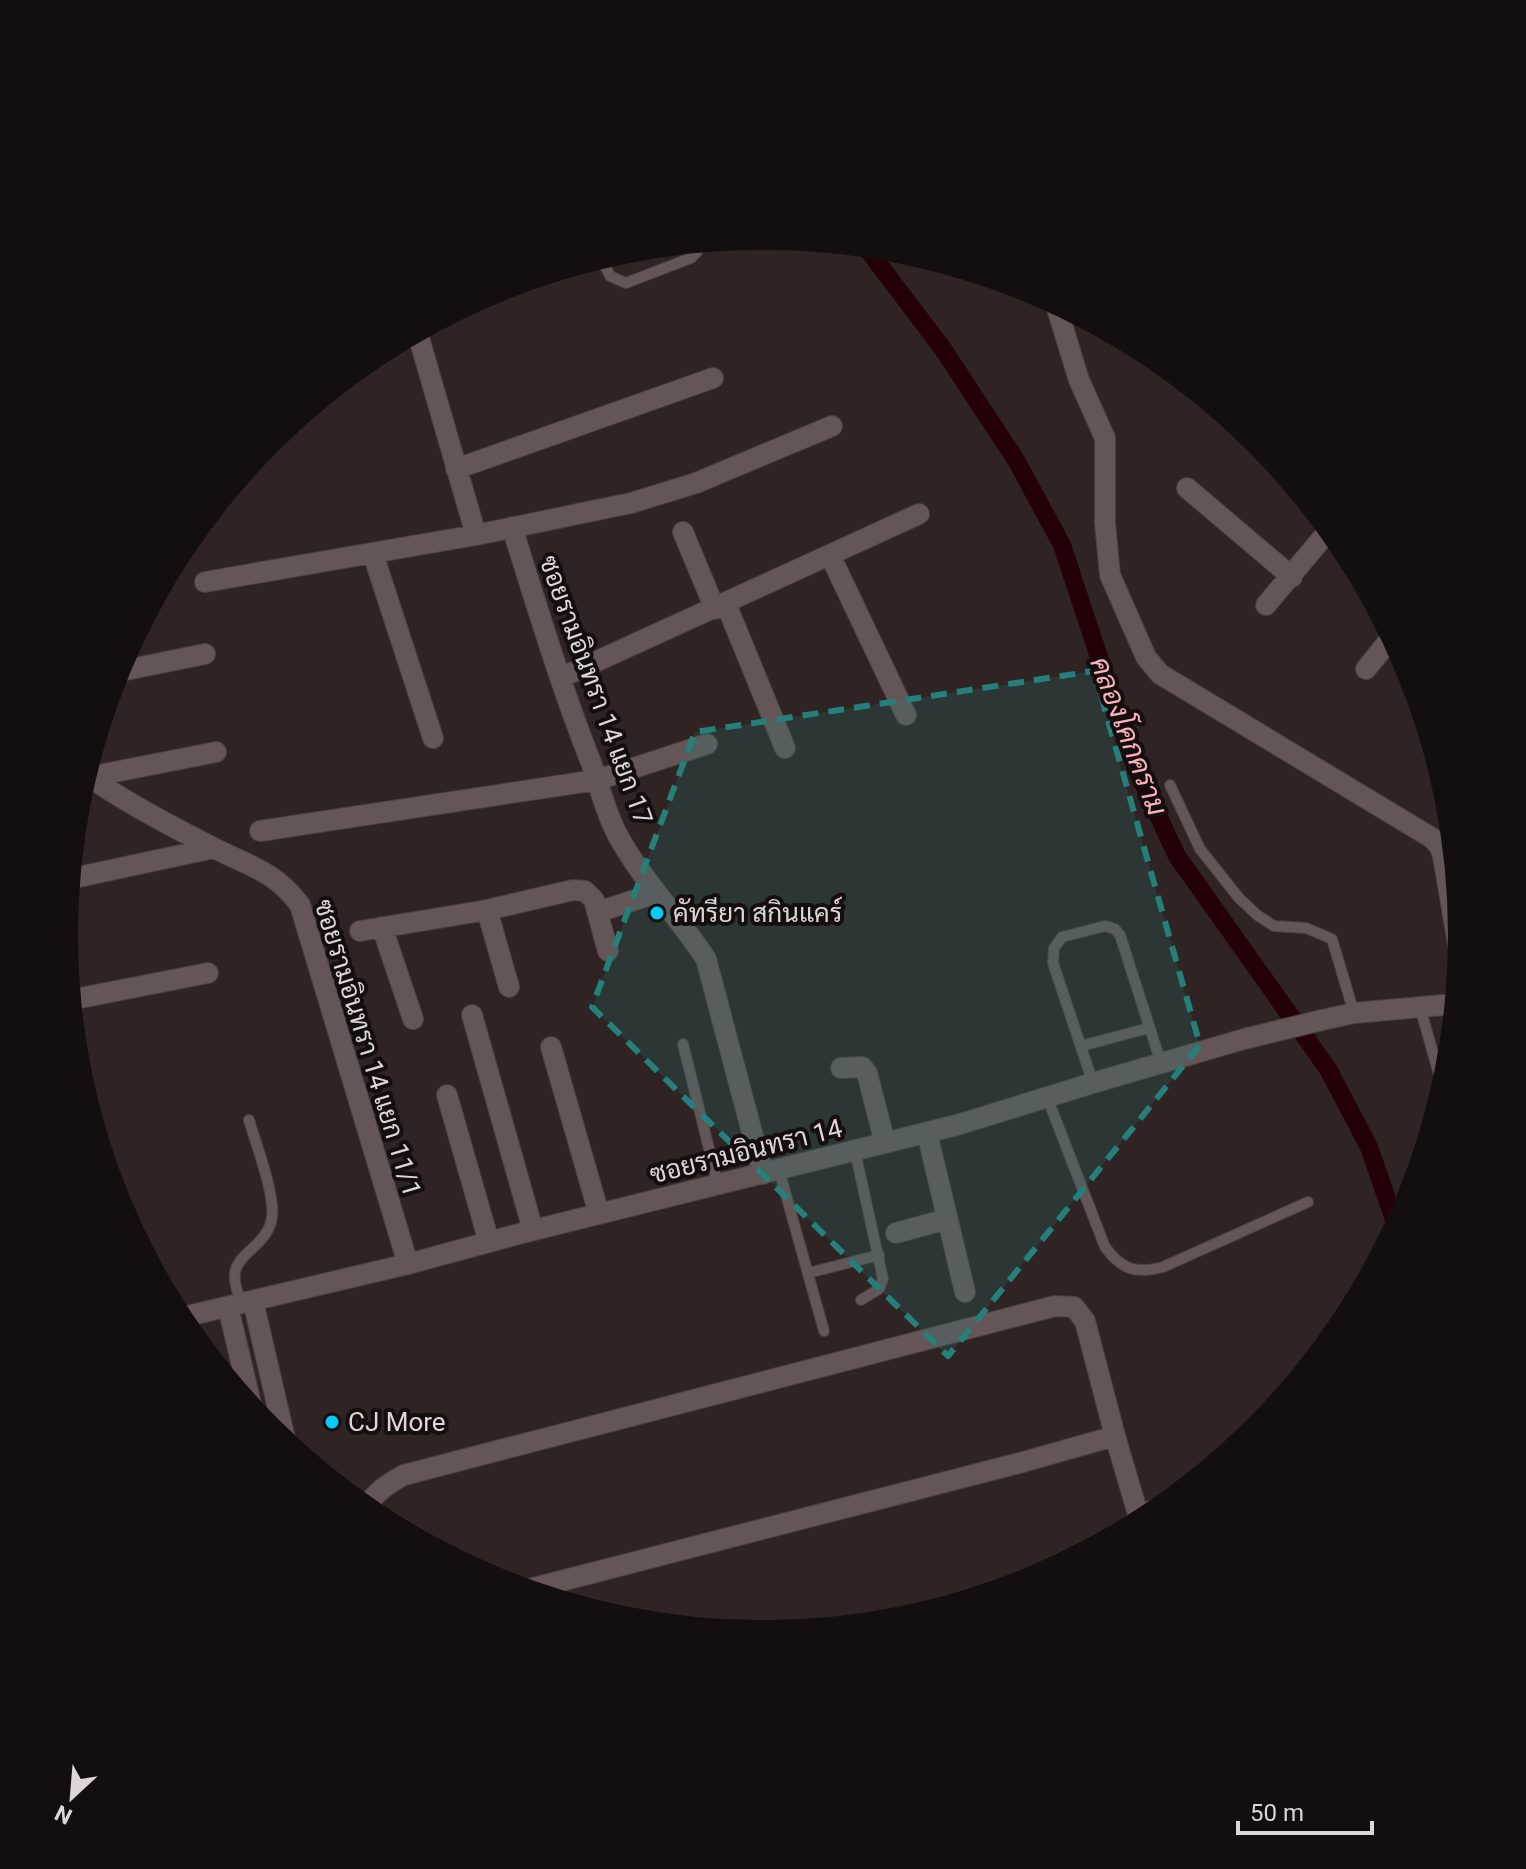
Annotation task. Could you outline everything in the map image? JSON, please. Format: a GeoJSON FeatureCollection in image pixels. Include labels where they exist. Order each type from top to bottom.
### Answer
{"type":"FeatureCollection","features":[{"type":"Feature","properties":{"kind":"street"},"geometry":{"type":"LineString","coordinates":[[1060,317],[1079,380],[1105,438],[1105,523],[1110,575],[1146,657],[1160,674],[1432,838],[1440,847],[1444,860]]}},
{"type":"Feature","properties":{"kind":"street"},"geometry":{"type":"LineString","coordinates":[[420,342],[476,535]]}},
{"type":"Feature","properties":{"kind":"street"},"geometry":{"type":"LineString","coordinates":[[456,469],[713,378]]}},
{"type":"Feature","properties":{"kind":"street"},"geometry":{"type":"LineString","coordinates":[[205,582],[476,535],[631,503],[696,483],[832,426]]}},
{"type":"Feature","properties":{"kind":"street"},"geometry":{"type":"LineString","coordinates":[[1187,488],[1292,577]]}},
{"type":"Feature","properties":{"kind":"street"},"geometry":{"type":"LineString","coordinates":[[560,678],[919,514]]}},
{"type":"Feature","properties":{"kind":"street","name":"ซอยรามอินทรา 14 แยก 17"},"geometry":{"type":"LineString","coordinates":[[512,527],[560,678],[616,832],[656,893],[706,959],[771,1172]]}},
{"type":"Feature","properties":{"kind":"street"},"geometry":{"type":"LineString","coordinates":[[683,532],[785,748]]}},
{"type":"Feature","properties":{"kind":"street"},"geometry":{"type":"LineString","coordinates":[[1266,605],[1322,539]]}},
{"type":"Feature","properties":{"kind":"street"},"geometry":{"type":"LineString","coordinates":[[373,554],[433,738]]}},
{"type":"Feature","properties":{"kind":"street"},"geometry":{"type":"LineString","coordinates":[[830,555],[906,715]]}},
{"type":"Feature","properties":{"kind":"street"},"geometry":{"type":"LineString","coordinates":[[1366,669],[1384,647]]}},
{"type":"Feature","properties":{"kind":"street"},"geometry":{"type":"LineString","coordinates":[[131,669],[205,654]]}},
{"type":"Feature","properties":{"kind":"street"},"geometry":{"type":"LineString","coordinates":[[260,831],[597,780],[707,744]]}},
{"type":"Feature","properties":{"kind":"street"},"geometry":{"type":"LineString","coordinates":[[97,774],[216,752]]}},
{"type":"Feature","properties":{"kind":"street","name":"ซอยรามอินทรา 14 แยก 11/1"},"geometry":{"type":"LineString","coordinates":[[95,782],[214,848],[264,871],[287,888],[300,905],[408,1264]]}},
{"type":"Feature","properties":{"kind":"street"},"geometry":{"type":"LineString","coordinates":[[80,877],[214,848]]}},
{"type":"Feature","properties":{"kind":"street"},"geometry":{"type":"LineString","coordinates":[[360,931],[487,910],[573,890],[585,891],[594,900],[608,951]]}},
{"type":"Feature","properties":{"kind":"street"},"geometry":{"type":"LineString","coordinates":[[598,912],[656,893]]}},
{"type":"Feature","properties":{"kind":"street"},"geometry":{"type":"LineString","coordinates":[[487,910],[509,987]]}},
{"type":"Feature","properties":{"kind":"street"},"geometry":{"type":"LineString","coordinates":[[382,927],[413,1019]]}},
{"type":"Feature","properties":{"kind":"street"},"geometry":{"type":"LineString","coordinates":[[81,998],[208,973]]}},
{"type":"Feature","properties":{"kind":"street","name":"ซอยรามอินทรา 14"},"geometry":{"type":"LineString","coordinates":[[193,1315],[927,1133],[1244,1039],[1354,1013],[1444,1005]]}},
{"type":"Feature","properties":{"kind":"street"},"geometry":{"type":"LineString","coordinates":[[472,1015],[533,1230]]}},
{"type":"Feature","properties":{"kind":"street"},"geometry":{"type":"LineString","coordinates":[[551,1047],[599,1214]]}},
{"type":"Feature","properties":{"kind":"street"},"geometry":{"type":"LineString","coordinates":[[841,1068],[862,1067],[867,1073],[885,1143]]}},
{"type":"Feature","properties":{"kind":"street"},"geometry":{"type":"LineString","coordinates":[[447,1095],[489,1242]]}},
{"type":"Feature","properties":{"kind":"street"},"geometry":{"type":"LineString","coordinates":[[927,1133],[965,1292]]}},
{"type":"Feature","properties":{"kind":"street"},"geometry":{"type":"LineString","coordinates":[[896,1233],[947,1219]]}},
{"type":"Feature","properties":{"kind":"street"},"geometry":{"type":"LineString","coordinates":[[240,1304],[250,1388]]}},
{"type":"Feature","properties":{"kind":"street"},"geometry":{"type":"LineString","coordinates":[[240,1304],[278,1417]]}},
{"type":"Feature","properties":{"kind":"street"},"geometry":{"type":"LineString","coordinates":[[373,1497],[387,1484],[404,1475],[1055,1306],[1074,1307],[1085,1321],[1135,1510]]}},
{"type":"Feature","properties":{"kind":"street"},"geometry":{"type":"LineString","coordinates":[[548,1584],[1115,1436]]}},
{"type":"Feature","properties":{"kind":"lane"},"geometry":{"type":"LineString","coordinates":[[606,268],[610,276],[626,283],[691,258],[696,253]]}},
{"type":"Feature","properties":{"kind":"lane"},"geometry":{"type":"LineString","coordinates":[[1170,785],[1200,849],[1239,898],[1274,926],[1306,928],[1332,939],[1354,1013]]}},
{"type":"Feature","properties":{"kind":"lane"},"geometry":{"type":"LineString","coordinates":[[1093,1083],[1053,963],[1054,948],[1062,937],[1105,926],[1115,929],[1123,941],[1161,1063]]}},
{"type":"Feature","properties":{"kind":"lane"},"geometry":{"type":"LineString","coordinates":[[1420,1007],[1436,1063]]}},
{"type":"Feature","properties":{"kind":"lane"},"geometry":{"type":"LineString","coordinates":[[1081,1046],[1149,1028]]}},
{"type":"Feature","properties":{"kind":"lane"},"geometry":{"type":"LineString","coordinates":[[683,1044],[718,1185]]}},
{"type":"Feature","properties":{"kind":"lane"},"geometry":{"type":"LineString","coordinates":[[1047,1097],[1105,1247],[1115,1260],[1132,1269],[1145,1272],[1163,1267],[1308,1202]]}},
{"type":"Feature","properties":{"kind":"lane"},"geometry":{"type":"LineString","coordinates":[[240,1304],[235,1270],[262,1239],[272,1219],[272,1201],[249,1120]]}},
{"type":"Feature","properties":{"kind":"lane"},"geometry":{"type":"LineString","coordinates":[[855,1151],[883,1279],[870,1296],[861,1300]]}},
{"type":"Feature","properties":{"kind":"lane"},"geometry":{"type":"LineString","coordinates":[[771,1172],[808,1273],[824,1331]]}},
{"type":"Feature","properties":{"kind":"lane"},"geometry":{"type":"LineString","coordinates":[[808,1273],[879,1255]]}},
{"type":"Feature","properties":{"kind":"highlighted area"},"geometry":{"type":"Polygon","coordinates":[[[1094,671],[1200,1045],[948,1356],[592,1007],[695,732],[1094,671]]]}},
{"type":"Feature","properties":{"kind":"waterway","name":"คลองโคกคราม"},"geometry":{"type":"LineString","coordinates":[[875,259],[943,349],[1016,460],[1062,545],[1135,766],[1177,856],[1328,1069],[1369,1147],[1390,1209]]}},
{"type":"Feature","properties":{"kind":"place","name":"คัทรียา สกินแคร์"},"geometry":{"type":"Point","coordinates":[657,913]}},
{"type":"Feature","properties":{"kind":"place","name":"CJ More"},"geometry":{"type":"Point","coordinates":[332,1422]}}]}
